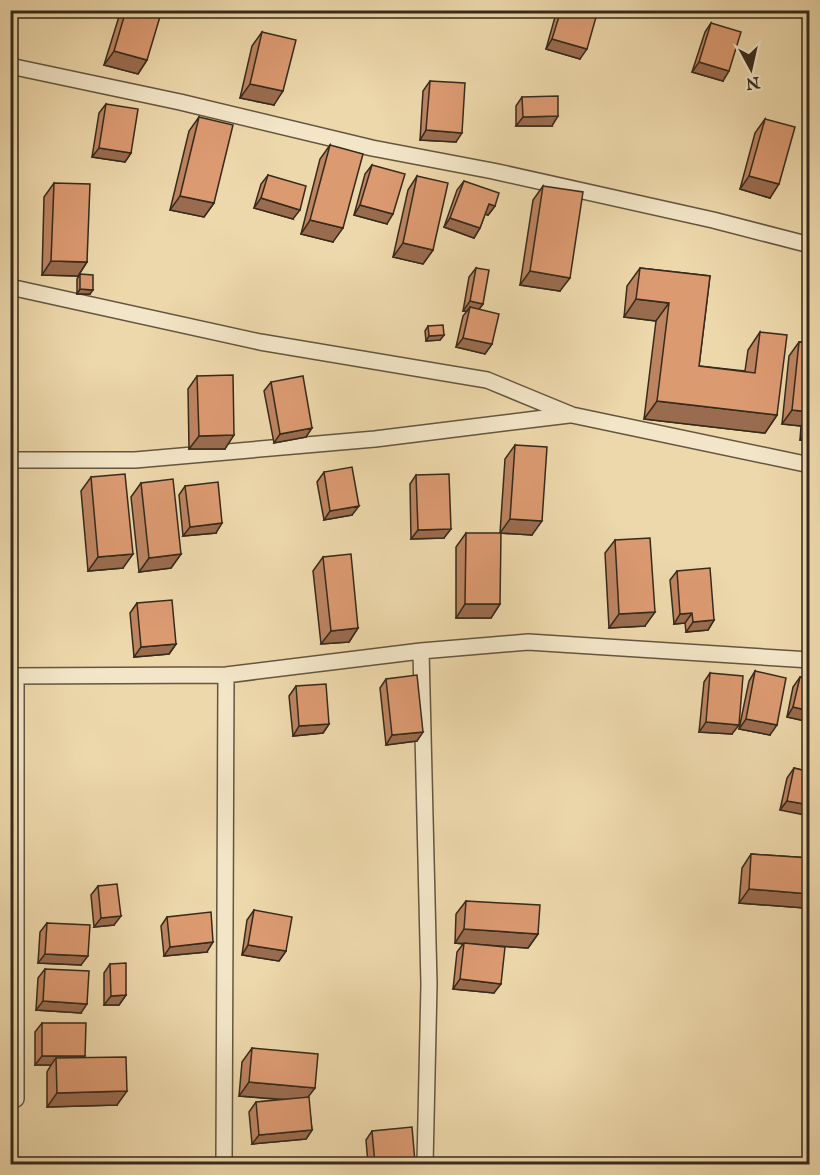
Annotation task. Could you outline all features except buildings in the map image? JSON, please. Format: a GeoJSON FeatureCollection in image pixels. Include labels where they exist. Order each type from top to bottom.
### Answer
{"type":"FeatureCollection","features":[{"type":"Feature","properties":{"kind":"street"},"geometry":{"type":"LineString","coordinates":[[803,10],[810,12]]}},
{"type":"Feature","properties":{"kind":"street"},"geometry":{"type":"LineString","coordinates":[[10,66],[180,102],[372,148],[528,178],[713,220],[810,245]]}},
{"type":"Feature","properties":{"kind":"street"},"geometry":{"type":"LineString","coordinates":[[10,287],[260,342],[486,380],[572,414],[810,465]]}},
{"type":"Feature","properties":{"kind":"street"},"geometry":{"type":"LineString","coordinates":[[10,460],[147,459],[375,439],[572,414]]}},
{"type":"Feature","properties":{"kind":"street"},"geometry":{"type":"LineString","coordinates":[[16,1099],[13,676],[226,675],[421,651],[528,642],[810,660]]}},
{"type":"Feature","properties":{"kind":"street"},"geometry":{"type":"LineString","coordinates":[[421,651],[429,984],[425,1164]]}},
{"type":"Feature","properties":{"kind":"street"},"geometry":{"type":"LineString","coordinates":[[224,1164],[226,675]]}}]}
